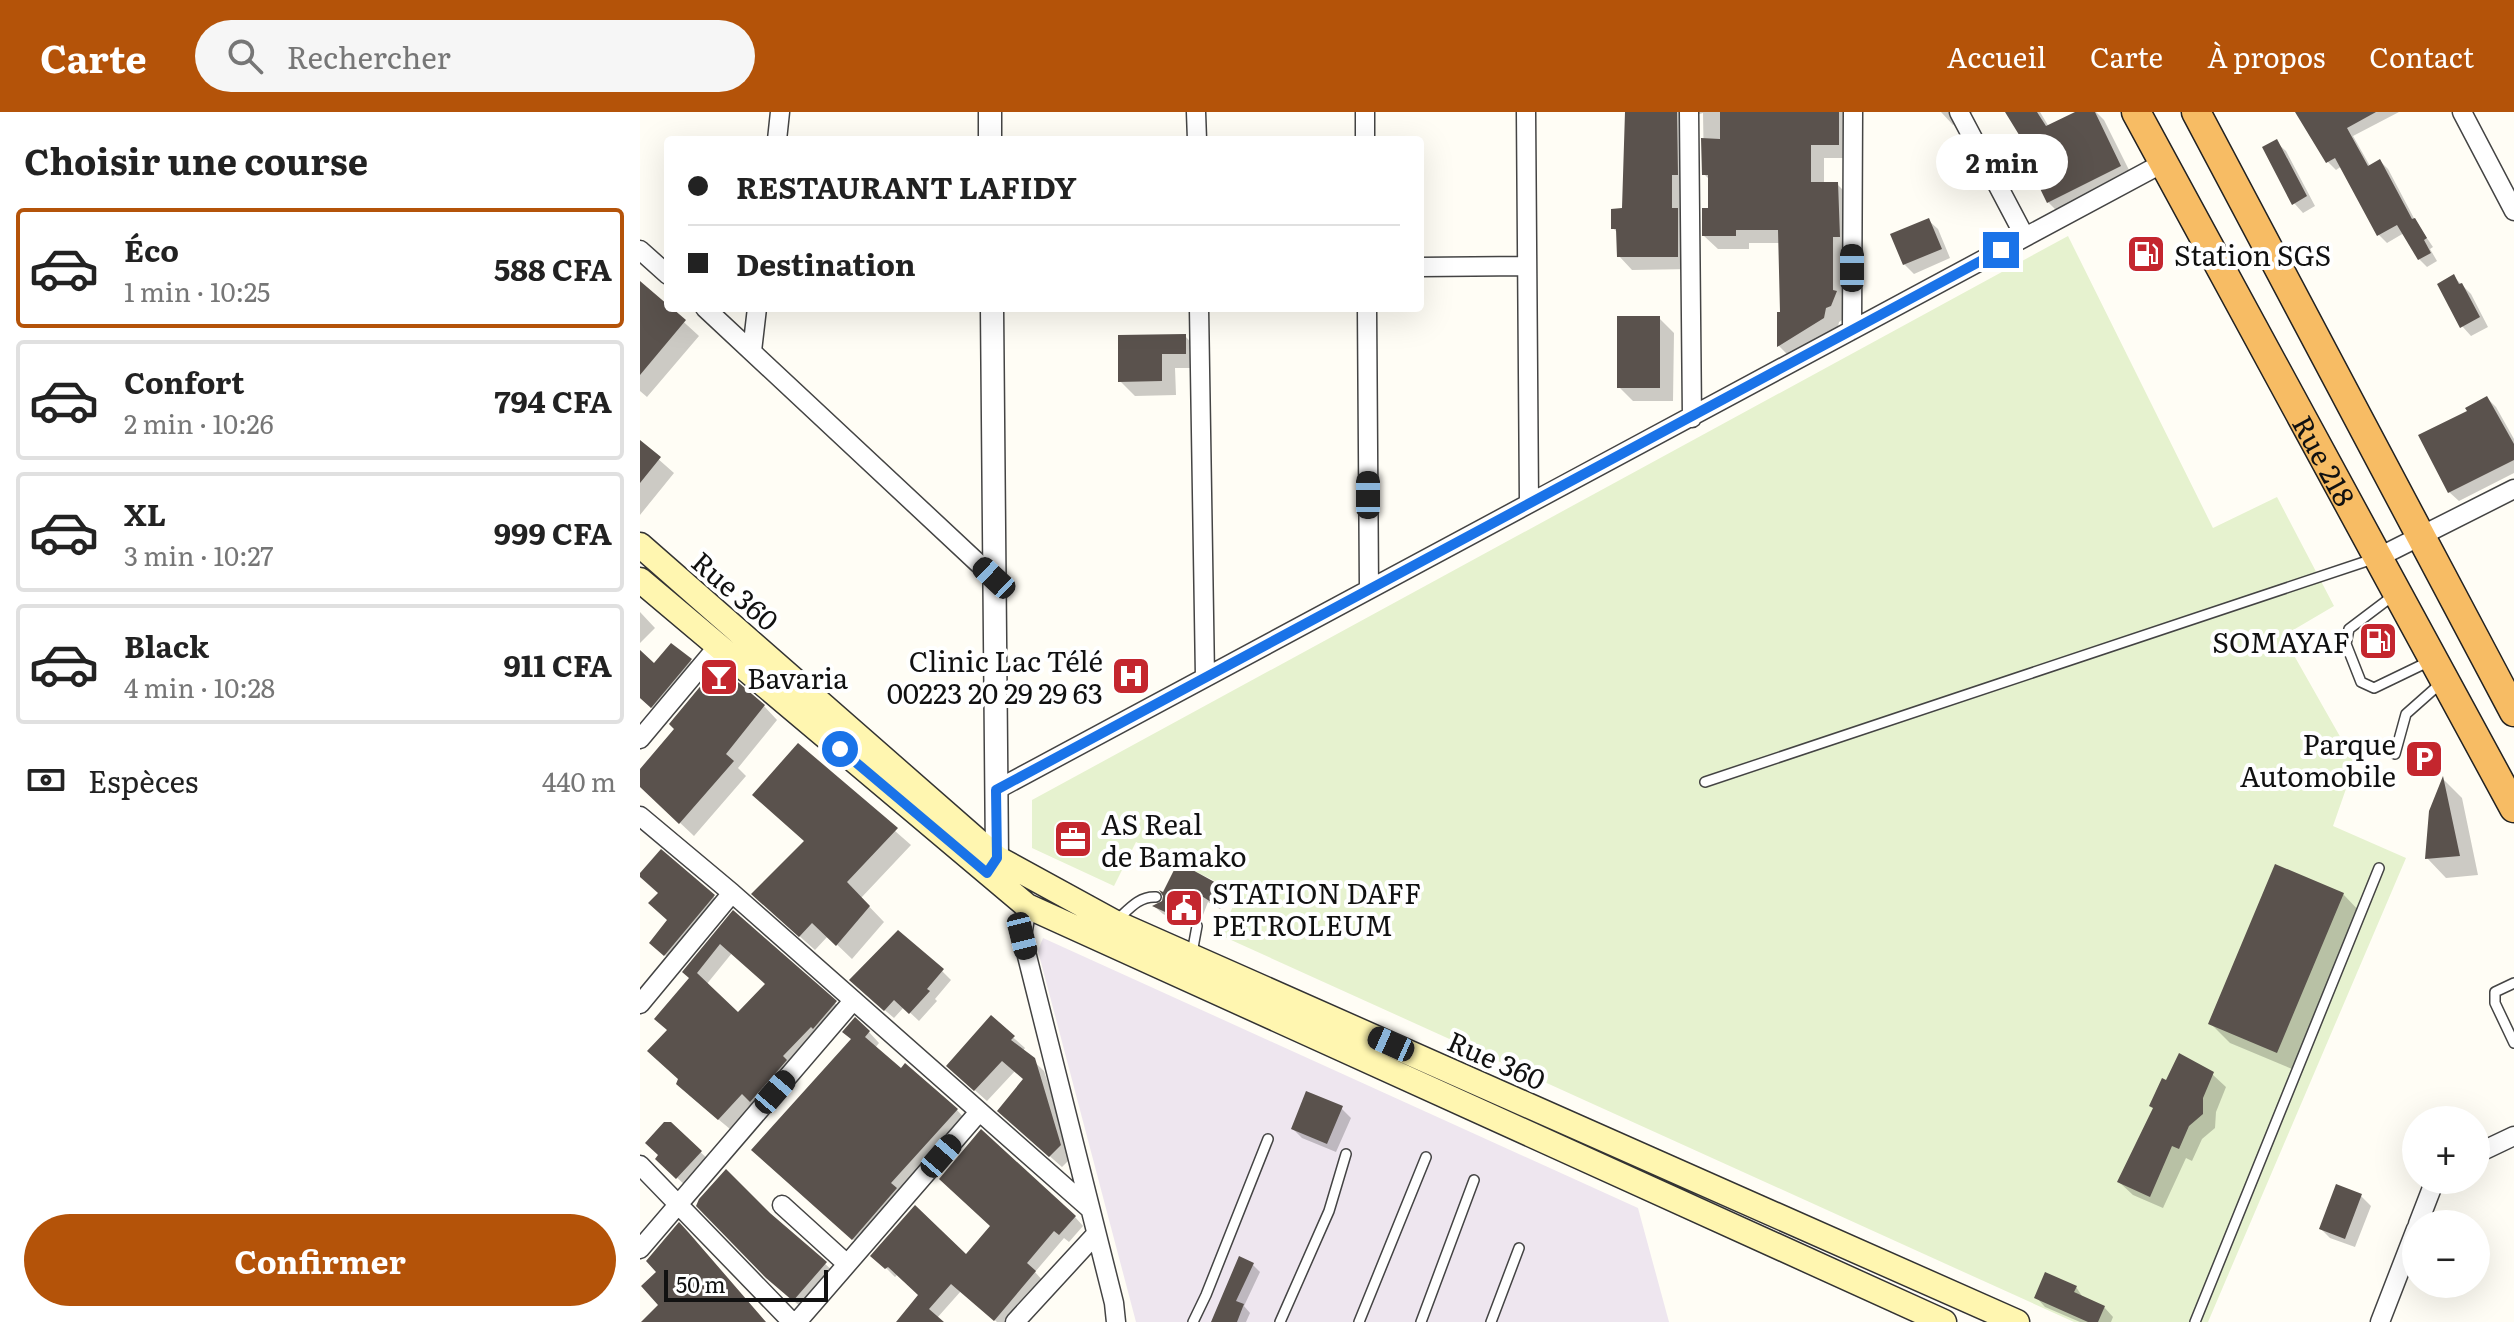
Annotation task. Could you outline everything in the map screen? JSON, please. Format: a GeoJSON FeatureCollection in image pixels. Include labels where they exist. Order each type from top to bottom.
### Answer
{"type":"FeatureCollection","features":[{"type":"Feature","properties":{"kind":"highway","name":"Rue 218"},"geometry":{"type":"LineString","coordinates":[[2136,112],[2514,808]]}},
{"type":"Feature","properties":{"kind":"highway","name":"Rue 218"},"geometry":{"type":"LineString","coordinates":[[2196,112],[2514,712]]}},
{"type":"Feature","properties":{"kind":"main road","name":"Rue 360"},"geometry":{"type":"LineString","coordinates":[[640,545],[992,865],[1027,906],[1944,1322]]}},
{"type":"Feature","properties":{"kind":"main road","name":"Rue 360"},"geometry":{"type":"LineString","coordinates":[[640,580],[992,865],[2017,1322]]}},
{"type":"Feature","properties":{"kind":"street"},"geometry":{"type":"LineString","coordinates":[[777,136],[780,112]]}},
{"type":"Feature","properties":{"kind":"street"},"geometry":{"type":"LineString","coordinates":[[990,112],[990,136]]}},
{"type":"Feature","properties":{"kind":"street"},"geometry":{"type":"LineString","coordinates":[[1196,112],[1197,136]]}},
{"type":"Feature","properties":{"kind":"street"},"geometry":{"type":"LineString","coordinates":[[1365,112],[1365,136]]}},
{"type":"Feature","properties":{"kind":"street"},"geometry":{"type":"LineString","coordinates":[[1526,112],[1529,502]]}},
{"type":"Feature","properties":{"kind":"street"},"geometry":{"type":"LineString","coordinates":[[1689,112],[1692,418]]}},
{"type":"Feature","properties":{"kind":"street"},"geometry":{"type":"LineString","coordinates":[[1852,330],[1853,112]]}},
{"type":"Feature","properties":{"kind":"street"},"geometry":{"type":"LineString","coordinates":[[1959,112],[2025,237]]}},
{"type":"Feature","properties":{"kind":"street"},"geometry":{"type":"LineString","coordinates":[[2462,112],[2514,211]]}},
{"type":"Feature","properties":{"kind":"street"},"geometry":{"type":"LineString","coordinates":[[996,790],[2163,163]]}},
{"type":"Feature","properties":{"kind":"street"},"geometry":{"type":"LineString","coordinates":[[640,250],[664,271]]}},
{"type":"Feature","properties":{"kind":"street"},"geometry":{"type":"LineString","coordinates":[[1424,267],[1527,266]]}},
{"type":"Feature","properties":{"kind":"street"},"geometry":{"type":"LineString","coordinates":[[709,312],[994,578]]}},
{"type":"Feature","properties":{"kind":"street"},"geometry":{"type":"LineString","coordinates":[[752,351],[757,312]]}},
{"type":"Feature","properties":{"kind":"street"},"geometry":{"type":"LineString","coordinates":[[992,312],[996,790],[992,865]]}},
{"type":"Feature","properties":{"kind":"street"},"geometry":{"type":"LineString","coordinates":[[1199,312],[1205,677]]}},
{"type":"Feature","properties":{"kind":"street"},"geometry":{"type":"LineString","coordinates":[[1367,312],[1369,589]]}},
{"type":"Feature","properties":{"kind":"street"},"geometry":{"type":"LineString","coordinates":[[2377,558],[2514,489]]}},
{"type":"Feature","properties":{"kind":"street"},"geometry":{"type":"LineString","coordinates":[[640,739],[718,646]]}},
{"type":"Feature","properties":{"kind":"street"},"geometry":{"type":"LineString","coordinates":[[640,816],[732,893],[1090,1209]]}},
{"type":"Feature","properties":{"kind":"street"},"geometry":{"type":"LineString","coordinates":[[640,1004],[732,893]]}},
{"type":"Feature","properties":{"kind":"street"},"geometry":{"type":"LineString","coordinates":[[1027,906],[1022,936],[1116,1322]]}},
{"type":"Feature","properties":{"kind":"street"},"geometry":{"type":"LineString","coordinates":[[640,1249],[852,1002]]}},
{"type":"Feature","properties":{"kind":"street"},"geometry":{"type":"LineString","coordinates":[[640,1165],[795,1322],[979,1112]]}},
{"type":"Feature","properties":{"kind":"street"},"geometry":{"type":"LineString","coordinates":[[2490,1147],[2514,1136]]}},
{"type":"Feature","properties":{"kind":"street"},"geometry":{"type":"LineString","coordinates":[[782,1205],[847,1264]]}},
{"type":"Feature","properties":{"kind":"street"},"geometry":{"type":"LineString","coordinates":[[1015,1322],[1096,1234]]}},
{"type":"Feature","properties":{"kind":"street"},"geometry":{"type":"LineString","coordinates":[[2380,1322],[2402,1265]]}},
{"type":"Feature","properties":{"kind":"lane"},"geometry":{"type":"LineString","coordinates":[[1705,782],[2377,558]]}},
{"type":"Feature","properties":{"kind":"lane"},"geometry":{"type":"LineString","coordinates":[[2397,593],[2349,629],[2346,644],[2361,682],[2374,688],[2438,670]]}},
{"type":"Feature","properties":{"kind":"lane"},"geometry":{"type":"LineString","coordinates":[[2395,754],[2406,714],[2438,670]]}},
{"type":"Feature","properties":{"kind":"lane"},"geometry":{"type":"LineString","coordinates":[[2195,1322],[2379,868]]}},
{"type":"Feature","properties":{"kind":"lane"},"geometry":{"type":"LineString","coordinates":[[1114,922],[1139,900],[1156,897]]}},
{"type":"Feature","properties":{"kind":"lane"},"geometry":{"type":"LineString","coordinates":[[1191,956],[1197,926],[1192,914]]}},
{"type":"Feature","properties":{"kind":"lane"},"geometry":{"type":"LineString","coordinates":[[2514,983],[2495,992],[2495,1003],[2514,1043]]}},
{"type":"Feature","properties":{"kind":"lane"},"geometry":{"type":"LineString","coordinates":[[1193,1322],[1268,1139]]}},
{"type":"Feature","properties":{"kind":"lane"},"geometry":{"type":"LineString","coordinates":[[1280,1322],[1329,1211],[1346,1154]]}},
{"type":"Feature","properties":{"kind":"lane"},"geometry":{"type":"LineString","coordinates":[[1359,1322],[1426,1157]]}},
{"type":"Feature","properties":{"kind":"lane"},"geometry":{"type":"LineString","coordinates":[[1421,1322],[1474,1180]]}},
{"type":"Feature","properties":{"kind":"lane"},"geometry":{"type":"LineString","coordinates":[[1491,1322],[1519,1248]]}},
{"type":"Feature","properties":{"kind":"shaded area"},"geometry":{"type":"Polygon","coordinates":[[[1043,938],[1638,1208],[1669,1322],[1136,1322],[1038,951],[1043,938]]]}},
{"type":"Feature","properties":{"kind":"green space"},"geometry":{"type":"Polygon","coordinates":[[[2068,236],[2213,528],[2277,497],[2334,606],[2283,636],[2355,763],[2333,826],[2406,858],[2208,1322],[2074,1322],[1220,935],[1239,893],[1136,842],[1114,886],[1032,848],[1032,800],[2068,236]]]}},
{"type":"Feature","properties":{"kind":"building"},"geometry":{"type":"Polygon","coordinates":[[[1625,112],[1677,112],[1678,175],[1672,175],[1672,208],[1678,208],[1678,257],[1617,257],[1616,229],[1611,229],[1611,209],[1622,208],[1625,112]]]}},
{"type":"Feature","properties":{"kind":"building"},"geometry":{"type":"Polygon","coordinates":[[[1720,112],[1839,112],[1839,145],[1811,145],[1811,182],[1838,182],[1840,237],[1833,237],[1833,290],[1837,291],[1831,306],[1826,308],[1824,318],[1777,347],[1777,312],[1780,312],[1778,230],[1736,230],[1736,236],[1702,236],[1702,208],[1708,208],[1708,175],[1702,175],[1701,138],[1720,139],[1720,112]]]}},
{"type":"Feature","properties":{"kind":"building"},"geometry":{"type":"Polygon","coordinates":[[[2005,112],[2037,112],[2046,126],[2075,112],[2095,112],[2121,166],[2047,203],[2017,141],[2021,138],[2005,112]]]}},
{"type":"Feature","properties":{"kind":"building"},"geometry":{"type":"Polygon","coordinates":[[[2295,112],[2376,112],[2347,128],[2368,166],[2380,159],[2412,219],[2415,218],[2427,238],[2424,240],[2431,253],[2418,260],[2397,225],[2377,236],[2335,158],[2326,163],[2295,112]]]}},
{"type":"Feature","properties":{"kind":"building"},"geometry":{"type":"Polygon","coordinates":[[[2277,139],[2307,196],[2292,205],[2262,147],[2277,139]]]}},
{"type":"Feature","properties":{"kind":"building"},"geometry":{"type":"Polygon","coordinates":[[[1929,218],[1942,249],[1903,265],[1890,234],[1929,218]]]}},
{"type":"Feature","properties":{"kind":"building"},"geometry":{"type":"Polygon","coordinates":[[[2454,274],[2480,317],[2460,328],[2437,284],[2454,274]]]}},
{"type":"Feature","properties":{"kind":"building"},"geometry":{"type":"Polygon","coordinates":[[[640,281],[664,302],[664,312],[677,312],[686,320],[640,375],[640,281]]]}},
{"type":"Feature","properties":{"kind":"building"},"geometry":{"type":"Polygon","coordinates":[[[1617,316],[1660,316],[1660,388],[1617,388],[1617,316]]]}},
{"type":"Feature","properties":{"kind":"building"},"geometry":{"type":"Polygon","coordinates":[[[1186,334],[1186,354],[1162,354],[1162,381],[1118,382],[1118,335],[1186,334]]]}},
{"type":"Feature","properties":{"kind":"building"},"geometry":{"type":"Polygon","coordinates":[[[2487,396],[2514,444],[2514,460],[2448,493],[2418,435],[2467,411],[2465,408],[2487,396]]]}},
{"type":"Feature","properties":{"kind":"building"},"geometry":{"type":"Polygon","coordinates":[[[640,440],[661,457],[640,483],[640,440]]]}},
{"type":"Feature","properties":{"kind":"building"},"geometry":{"type":"Polygon","coordinates":[[[671,643],[692,659],[651,708],[640,698],[640,650],[654,663],[671,643]]]}},
{"type":"Feature","properties":{"kind":"building"},"geometry":{"type":"Polygon","coordinates":[[[718,665],[765,705],[726,754],[734,761],[679,824],[640,787],[640,769],[674,729],[669,724],[718,665]]]}},
{"type":"Feature","properties":{"kind":"building"},"geometry":{"type":"Polygon","coordinates":[[[798,743],[898,828],[847,882],[870,906],[836,946],[812,923],[799,937],[751,894],[804,841],[752,795],[798,743]]]}},
{"type":"Feature","properties":{"kind":"building"},"geometry":{"type":"Polygon","coordinates":[[[2443,776],[2460,856],[2425,859],[2429,811],[2443,776]]]}},
{"type":"Feature","properties":{"kind":"building"},"geometry":{"type":"Polygon","coordinates":[[[661,849],[715,895],[664,956],[649,943],[667,920],[648,903],[658,893],[640,877],[661,849]]]}},
{"type":"Feature","properties":{"kind":"building"},"geometry":{"type":"Polygon","coordinates":[[[1178,862],[1220,885],[1211,902],[1200,895],[1194,907],[1187,909],[1187,922],[1152,906],[1162,901],[1159,890],[1163,892],[1178,862]]]}},
{"type":"Feature","properties":{"kind":"building"},"geometry":{"type":"Polygon","coordinates":[[[2275,864],[2344,893],[2277,1053],[2208,1024],[2275,864]]]}},
{"type":"Feature","properties":{"kind":"building"},"geometry":{"type":"Polygon","coordinates":[[[733,910],[837,1001],[813,1029],[811,1027],[783,1056],[787,1060],[750,1102],[742,1094],[718,1120],[676,1084],[678,1079],[647,1051],[667,1030],[654,1019],[689,978],[682,972],[733,910]],[[720,944],[697,973],[738,1012],[765,984],[720,944]]]}},
{"type":"Feature","properties":{"kind":"building"},"geometry":{"type":"Polygon","coordinates":[[[898,930],[944,969],[927,989],[930,991],[909,1014],[894,1000],[884,1011],[849,980],[898,930]]]}},
{"type":"Feature","properties":{"kind":"building"},"geometry":{"type":"Polygon","coordinates":[[[991,1015],[1015,1036],[1011,1040],[1035,1058],[1061,1145],[1049,1157],[997,1111],[1023,1079],[1002,1061],[974,1091],[946,1066],[991,1015]]]}},
{"type":"Feature","properties":{"kind":"building"},"geometry":{"type":"Polygon","coordinates":[[[855,1017],[870,1031],[865,1037],[901,1068],[905,1063],[958,1109],[891,1183],[897,1188],[852,1240],[751,1150],[851,1039],[842,1032],[855,1017]]]}},
{"type":"Feature","properties":{"kind":"building"},"geometry":{"type":"Polygon","coordinates":[[[2179,1053],[2214,1072],[2203,1098],[2203,1114],[2189,1126],[2179,1149],[2172,1146],[2150,1197],[2117,1182],[2153,1108],[2149,1106],[2162,1078],[2166,1080],[2179,1053]]]}},
{"type":"Feature","properties":{"kind":"building"},"geometry":{"type":"Polygon","coordinates":[[[1306,1091],[1343,1106],[1327,1144],[1291,1129],[1306,1091]]]}},
{"type":"Feature","properties":{"kind":"building"},"geometry":{"type":"Polygon","coordinates":[[[664,1122],[671,1122],[702,1151],[676,1179],[655,1159],[658,1155],[645,1143],[664,1122]]]}},
{"type":"Feature","properties":{"kind":"building"},"geometry":{"type":"Polygon","coordinates":[[[981,1129],[1076,1216],[1059,1235],[1054,1231],[1027,1263],[1036,1271],[994,1321],[951,1284],[929,1309],[944,1322],[896,1322],[918,1295],[888,1267],[885,1269],[870,1256],[915,1205],[966,1254],[990,1226],[939,1179],[981,1129]]]}},
{"type":"Feature","properties":{"kind":"building"},"geometry":{"type":"Polygon","coordinates":[[[726,1169],[770,1213],[827,1262],[793,1301],[766,1278],[696,1206],[726,1169]]]}},
{"type":"Feature","properties":{"kind":"building"},"geometry":{"type":"Polygon","coordinates":[[[2336,1184],[2362,1194],[2345,1239],[2319,1229],[2336,1184]]]}},
{"type":"Feature","properties":{"kind":"building"},"geometry":{"type":"Polygon","coordinates":[[[679,1222],[766,1322],[641,1322],[658,1305],[641,1286],[656,1272],[646,1261],[679,1222]]]}},
{"type":"Feature","properties":{"kind":"building"},"geometry":{"type":"Polygon","coordinates":[[[1239,1256],[1254,1263],[1236,1301],[1244,1304],[1237,1322],[1211,1322],[1239,1256]]]}},
{"type":"Feature","properties":{"kind":"building"},"geometry":{"type":"Polygon","coordinates":[[[2045,1272],[2077,1286],[2074,1292],[2105,1306],[2098,1322],[2088,1322],[2034,1298],[2045,1272]]]}},
{"type":"Feature","properties":{"kind":"place","name":"Station SGS"},"geometry":{"type":"Point","coordinates":[2146,254]}},
{"type":"Feature","properties":{"kind":"place","name":"SOMAYAF"},"geometry":{"type":"Point","coordinates":[2378,641]}},
{"type":"Feature","properties":{"kind":"place","name":"Clinic Lac Télé 00223 20 29 29 63"},"geometry":{"type":"Point","coordinates":[1131,676]}},
{"type":"Feature","properties":{"kind":"place","name":"Bavaria"},"geometry":{"type":"Point","coordinates":[719,677]}},
{"type":"Feature","properties":{"kind":"place","name":"Parque Automobile"},"geometry":{"type":"Point","coordinates":[2424,759]}},
{"type":"Feature","properties":{"kind":"place","name":"AS Real de Bamako"},"geometry":{"type":"Point","coordinates":[1073,839]}},
{"type":"Feature","properties":{"kind":"place","name":"STATION DAFF PETROLEUM"},"geometry":{"type":"Point","coordinates":[1184,908]}},
{"type":"Feature","properties":{"kind":"route"},"geometry":{"type":"LineString","coordinates":[[840,749],[987,873],[997,858],[996,790],[2001,250]]}}]}
